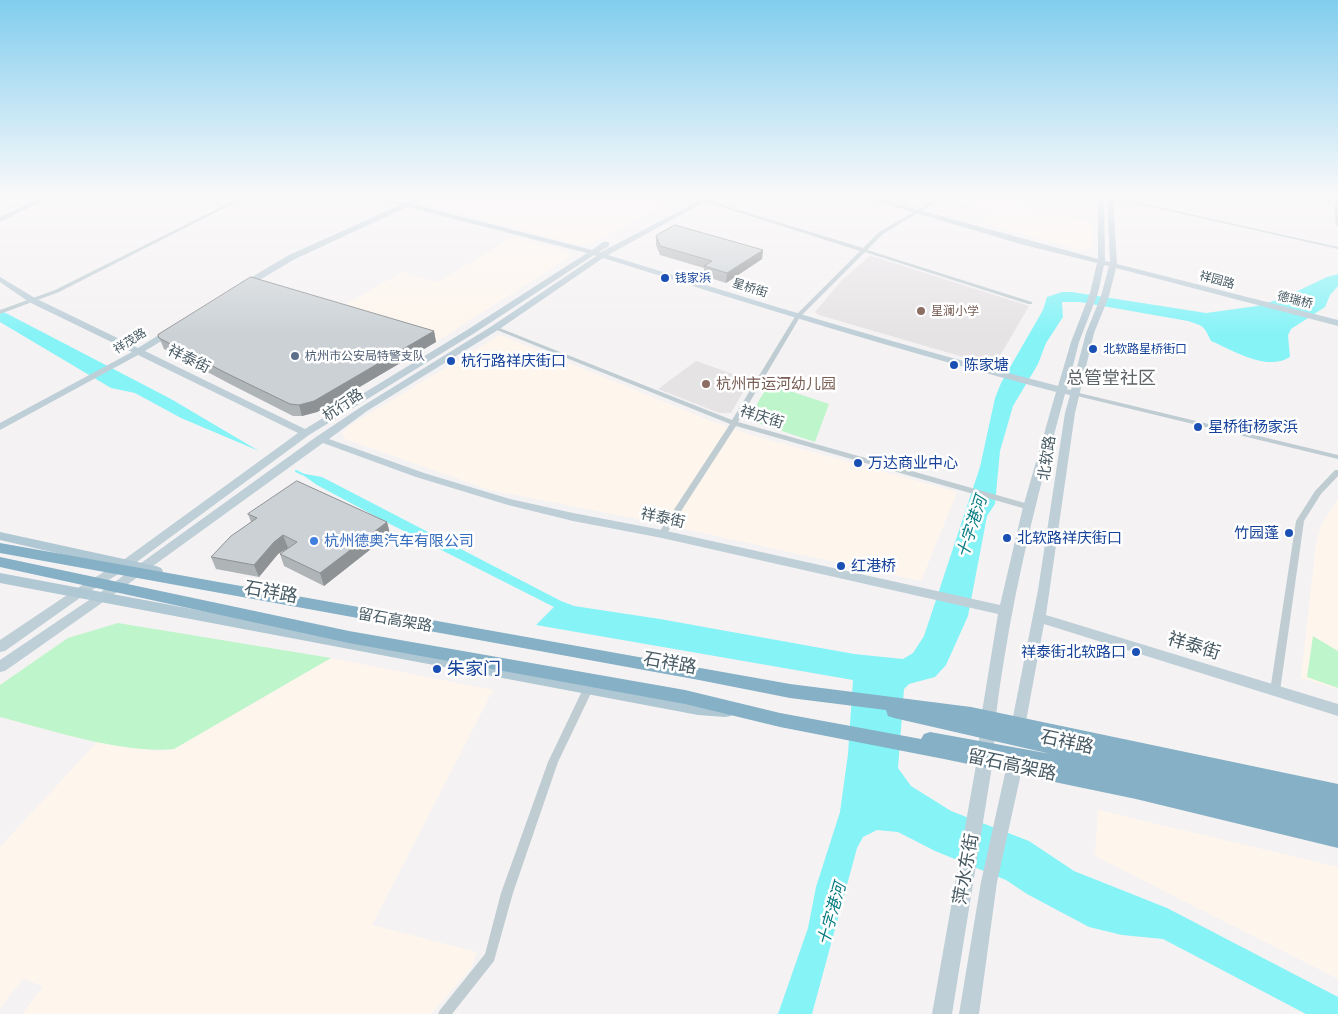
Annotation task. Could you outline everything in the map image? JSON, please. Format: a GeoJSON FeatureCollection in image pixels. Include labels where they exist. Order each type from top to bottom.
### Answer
{"type":"FeatureCollection","features":[{"type":"Feature","properties":{"kind":"highway","name":"留石高架路"},"geometry":{"type":"LineString","coordinates":[[0,548],[700,673],[936,720],[1133,765],[1338,822]]}},
{"type":"Feature","properties":{"kind":"highway","name":"留石高架路"},"geometry":{"type":"LineString","coordinates":[[0,562],[349,636],[685,697],[903,734],[1184,787],[1308,813],[1338,810]]}},
{"type":"Feature","properties":{"kind":"highway","name":"留石高架路"},"geometry":{"type":"LineString","coordinates":[[790,691],[971,714],[1338,792]]}},
{"type":"Feature","properties":{"kind":"highway","name":"留石高架路"},"geometry":{"type":"LineString","coordinates":[[685,697],[780,720],[954,753],[1136,791],[1338,839]]}},
{"type":"Feature","properties":{"kind":"highway"},"geometry":{"type":"LineString","coordinates":[[1308,813],[1338,830]]}},
{"type":"Feature","properties":{"kind":"main road","name":"石祥路"},"geometry":{"type":"LineString","coordinates":[[0,536],[64,549],[140,568],[913,707],[1338,802]]}},
{"type":"Feature","properties":{"kind":"main road"},"geometry":{"type":"LineString","coordinates":[[0,540],[48,550],[64,549]]}},
{"type":"Feature","properties":{"kind":"main road","name":"石祥路"},"geometry":{"type":"LineString","coordinates":[[0,578],[698,709],[783,717],[986,754],[1220,802],[1308,813]]}},
{"type":"Feature","properties":{"kind":"main road"},"geometry":{"type":"LineString","coordinates":[[0,587],[43,593],[80,592]]}},
{"type":"Feature","properties":{"kind":"street"},"geometry":{"type":"LineString","coordinates":[[0,312],[57,291],[158,240]]}},
{"type":"Feature","properties":{"kind":"street"},"geometry":{"type":"LineString","coordinates":[[233,292],[292,256],[327,240]]}},
{"type":"Feature","properties":{"kind":"street","name":"星桥街"},"geometry":{"type":"LineString","coordinates":[[546,240],[597,253],[798,316],[1075,394]]}},
{"type":"Feature","properties":{"kind":"street","name":"杭行路"},"geometry":{"type":"LineString","coordinates":[[0,647],[80,592],[126,564],[305,433],[619,240]]}},
{"type":"Feature","properties":{"kind":"street","name":"杭行路"},"geometry":{"type":"LineString","coordinates":[[0,668],[102,597],[320,439],[364,409],[495,328],[597,253],[621,240]]}},
{"type":"Feature","properties":{"kind":"street"},"geometry":{"type":"LineString","coordinates":[[834,240],[1030,303]]}},
{"type":"Feature","properties":{"kind":"street"},"geometry":{"type":"LineString","coordinates":[[662,534],[734,423],[798,316],[874,240]]}},
{"type":"Feature","properties":{"kind":"street","name":"祥园路"},"geometry":{"type":"LineString","coordinates":[[1029,240],[1261,301]]}},
{"type":"Feature","properties":{"kind":"street","name":"北软路"},"geometry":{"type":"LineString","coordinates":[[988,724],[1005,611],[1029,507],[1075,342],[1094,293],[1102,260],[1103,240]]}},
{"type":"Feature","properties":{"kind":"street","name":"北软路"},"geometry":{"type":"LineString","coordinates":[[1017,731],[1039,618],[1070,413],[1090,333],[1105,296],[1113,263],[1112,240]]}},
{"type":"Feature","properties":{"kind":"street"},"geometry":{"type":"LineString","coordinates":[[1305,240],[1338,248]]}},
{"type":"Feature","properties":{"kind":"street","name":"祥泰街"},"geometry":{"type":"LineString","coordinates":[[0,279],[32,300],[305,433]]}},
{"type":"Feature","properties":{"kind":"street","name":"德瑞桥"},"geometry":{"type":"LineString","coordinates":[[1261,301],[1326,317]]}},
{"type":"Feature","properties":{"kind":"street"},"geometry":{"type":"LineString","coordinates":[[1326,317],[1338,318]]}},
{"type":"Feature","properties":{"kind":"street"},"geometry":{"type":"LineString","coordinates":[[1326,317],[1338,323]]}},
{"type":"Feature","properties":{"kind":"street","name":"祥茂路"},"geometry":{"type":"LineString","coordinates":[[0,427],[124,361],[178,327]]}},
{"type":"Feature","properties":{"kind":"street","name":"祥庆街"},"geometry":{"type":"LineString","coordinates":[[495,328],[734,423],[1029,507]]}},
{"type":"Feature","properties":{"kind":"street"},"geometry":{"type":"LineString","coordinates":[[1075,394],[1338,457]]}},
{"type":"Feature","properties":{"kind":"street","name":"祥泰街"},"geometry":{"type":"LineString","coordinates":[[320,439],[436,480],[508,502],[573,518],[662,534],[1005,611]]}},
{"type":"Feature","properties":{"kind":"street"},"geometry":{"type":"LineString","coordinates":[[1275,691],[1300,521],[1318,493],[1338,472]]}},
{"type":"Feature","properties":{"kind":"street","name":"祥泰街"},"geometry":{"type":"LineString","coordinates":[[1039,618],[1338,710]]}},
{"type":"Feature","properties":{"kind":"street"},"geometry":{"type":"LineString","coordinates":[[444,1014],[490,957],[507,894],[553,762],[588,689]]}},
{"type":"Feature","properties":{"kind":"street","name":"萍水东街"},"geometry":{"type":"LineString","coordinates":[[942,1014],[986,754],[988,724]]}},
{"type":"Feature","properties":{"kind":"street","name":"萍水东街"},"geometry":{"type":"LineString","coordinates":[[969,1014],[989,882],[1016,760],[1017,731]]}},
{"type":"Feature","properties":{"kind":"shaded area"},"geometry":{"type":"Polygon","coordinates":[[[507,240],[526,240],[569,252],[569,257],[436,342],[334,311],[402,272],[438,282],[507,240]]]}},
{"type":"Feature","properties":{"kind":"shaded area"},"geometry":{"type":"Polygon","coordinates":[[[561,240],[597,240],[592,243],[579,245],[561,240]]]}},
{"type":"Feature","properties":{"kind":"shaded area"},"geometry":{"type":"Polygon","coordinates":[[[1045,240],[1093,240],[1093,248],[1077,249],[1045,240]]]}},
{"type":"Feature","properties":{"kind":"shaded area","name":"星澜小学"},"geometry":{"type":"Polygon","coordinates":[[[870,256],[1029,306],[994,366],[819,315],[815,312],[842,280],[870,256]]]}},
{"type":"Feature","properties":{"kind":"shaded area"},"geometry":{"type":"Polygon","coordinates":[[[500,335],[711,421],[751,435],[957,492],[921,581],[648,521],[490,490],[345,439],[342,433],[349,426],[500,335]]]}},
{"type":"Feature","properties":{"kind":"shaded area","name":"杭州市运河幼儿园"},"geometry":{"type":"Polygon","coordinates":[[[696,361],[750,380],[731,413],[719,413],[658,389],[696,361]]]}},
{"type":"Feature","properties":{"kind":"shaded area"},"geometry":{"type":"Polygon","coordinates":[[[1338,499],[1338,689],[1301,678],[1316,544],[1321,526],[1338,499]]]}},
{"type":"Feature","properties":{"kind":"shaded area"},"geometry":{"type":"Polygon","coordinates":[[[331,658],[493,690],[372,925],[477,952],[470,969],[431,1014],[22,1014],[43,986],[23,979],[0,1008],[0,847],[98,741],[156,751],[174,749],[331,658]]]}},
{"type":"Feature","properties":{"kind":"shaded area"},"geometry":{"type":"Polygon","coordinates":[[[1098,810],[1338,867],[1338,979],[1095,856],[1098,810]]]}},
{"type":"Feature","properties":{"kind":"green space"},"geometry":{"type":"Polygon","coordinates":[[[769,384],[829,404],[815,442],[749,420],[769,384]]]}},
{"type":"Feature","properties":{"kind":"green space"},"geometry":{"type":"Polygon","coordinates":[[[118,623],[331,658],[174,749],[132,748],[87,740],[0,717],[0,685],[68,638],[118,623]]]}},
{"type":"Feature","properties":{"kind":"green space"},"geometry":{"type":"Polygon","coordinates":[[[1313,636],[1338,651],[1338,688],[1307,677],[1313,636]]]}},
{"type":"Feature","properties":{"kind":"water","name":"十字港河"},"geometry":{"type":"Polygon","coordinates":[[[1338,274],[1338,286],[1330,295],[1325,307],[1291,329],[1288,335],[1290,357],[1281,361],[1260,361],[1239,354],[1211,341],[1203,327],[1188,321],[1080,302],[1062,302],[1063,317],[1046,343],[1038,364],[1013,406],[1000,451],[995,504],[987,516],[968,616],[946,665],[935,677],[909,684],[904,689],[898,768],[911,786],[951,811],[1029,841],[1074,871],[1167,908],[1338,997],[1338,1014],[1306,1014],[1163,939],[1122,935],[1089,927],[1027,894],[1006,880],[935,851],[898,832],[877,830],[863,837],[857,848],[812,1014],[778,1014],[808,928],[816,887],[840,812],[848,754],[853,680],[536,625],[554,607],[390,524],[317,485],[300,473],[322,477],[574,606],[660,619],[854,654],[903,659],[913,653],[924,636],[980,467],[995,398],[1001,383],[1043,310],[1047,297],[1062,292],[1072,292],[1206,313],[1257,306],[1283,298],[1327,277],[1338,274]]]}},
{"type":"Feature","properties":{"kind":"water"},"geometry":{"type":"Polygon","coordinates":[[[0,310],[171,399],[259,451],[181,418],[135,393],[111,388],[0,322],[0,310]]]}},
{"type":"Feature","properties":{"kind":"building"},"geometry":{"type":"Polygon","coordinates":[[[658,240],[729,240],[763,250],[727,273],[704,266],[712,261],[660,246],[658,240]]]}},
{"type":"Feature","properties":{"kind":"building","name":"杭州市公安局特警支队"},"geometry":{"type":"Polygon","coordinates":[[[251,277],[434,331],[314,401],[299,405],[290,404],[159,338],[158,335],[251,277]]]}},
{"type":"Feature","properties":{"kind":"building","name":"杭州德奥汽车有限公司"},"geometry":{"type":"Polygon","coordinates":[[[297,481],[387,522],[320,573],[280,554],[297,542],[283,535],[274,542],[254,565],[211,557],[231,536],[257,518],[248,514],[297,481]]]}},
{"type":"Feature","properties":{"kind":"waterway"},"geometry":{"type":"LineString","coordinates":[[296,471],[302,474]]}},
{"type":"Feature","properties":{"kind":"place","name":"钱家浜"},"geometry":{"type":"Point","coordinates":[665,278]}},
{"type":"Feature","properties":{"kind":"place","name":"星澜小学"},"geometry":{"type":"Point","coordinates":[921,311]}},
{"type":"Feature","properties":{"kind":"place","name":"北软路星桥街口"},"geometry":{"type":"Point","coordinates":[1093,349]}},
{"type":"Feature","properties":{"kind":"place","name":"杭州市公安局特警支队"},"geometry":{"type":"Point","coordinates":[295,356]}},
{"type":"Feature","properties":{"kind":"place","name":"杭行路祥庆街口"},"geometry":{"type":"Point","coordinates":[451,361]}},
{"type":"Feature","properties":{"kind":"place","name":"陈家塘"},"geometry":{"type":"Point","coordinates":[954,365]}},
{"type":"Feature","properties":{"kind":"place","name":"杭州市运河幼儿园"},"geometry":{"type":"Point","coordinates":[706,384]}},
{"type":"Feature","properties":{"kind":"place","name":"星桥街杨家浜"},"geometry":{"type":"Point","coordinates":[1198,427]}},
{"type":"Feature","properties":{"kind":"place","name":"万达商业中心"},"geometry":{"type":"Point","coordinates":[858,463]}},
{"type":"Feature","properties":{"kind":"place","name":"竹园蓬"},"geometry":{"type":"Point","coordinates":[1289,533]}},
{"type":"Feature","properties":{"kind":"place","name":"北软路祥庆街口"},"geometry":{"type":"Point","coordinates":[1007,538]}},
{"type":"Feature","properties":{"kind":"place","name":"杭州德奥汽车有限公司"},"geometry":{"type":"Point","coordinates":[314,541]}},
{"type":"Feature","properties":{"kind":"place","name":"红港桥"},"geometry":{"type":"Point","coordinates":[841,566]}},
{"type":"Feature","properties":{"kind":"place","name":"祥泰街北软路口"},"geometry":{"type":"Point","coordinates":[1136,652]}},
{"type":"Feature","properties":{"kind":"place","name":"朱家门"},"geometry":{"type":"Point","coordinates":[437,669]}},
{"type":"Feature","properties":{"kind":"district","name":"总管堂社区"},"geometry":{"type":"Point","coordinates":[1111,378]}}]}
